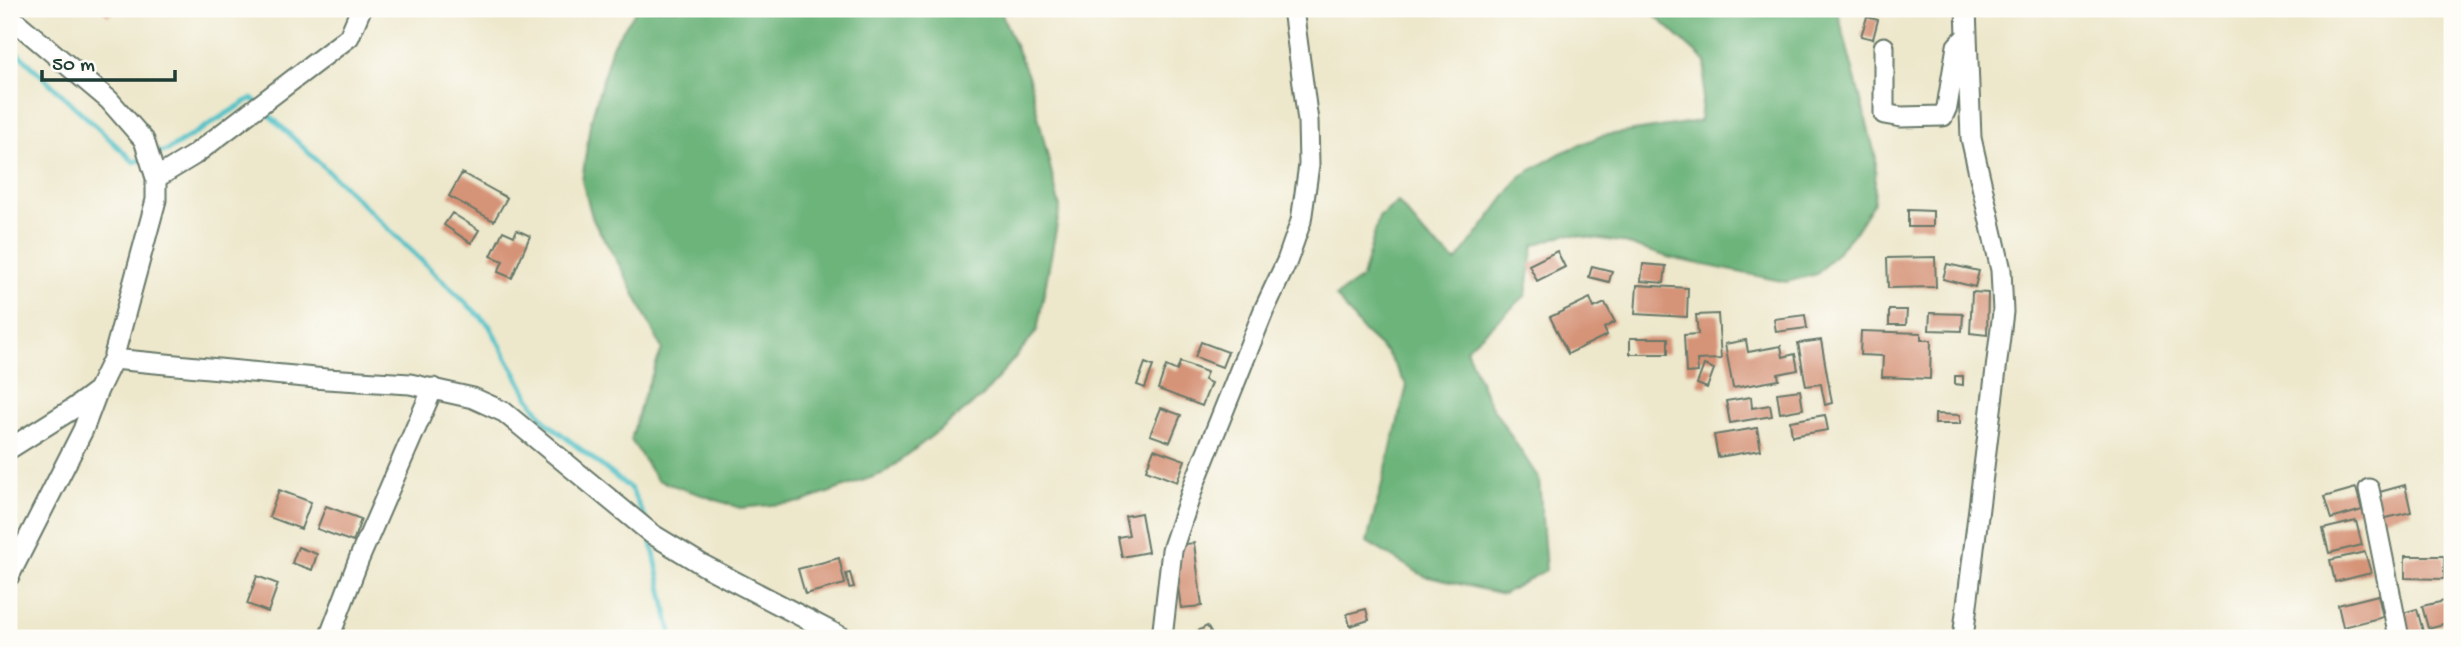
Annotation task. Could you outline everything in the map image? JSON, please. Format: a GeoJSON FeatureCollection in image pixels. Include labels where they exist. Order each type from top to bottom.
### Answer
{"type":"FeatureCollection","features":[{"type":"Feature","properties":{"kind":"street"},"geometry":{"type":"LineString","coordinates":[[156,178],[194,155],[349,37],[361,9]]}},
{"type":"Feature","properties":{"kind":"street"},"geometry":{"type":"LineString","coordinates":[[1162,638],[1172,550],[1195,482],[1301,221],[1308,166],[1308,121],[1293,9]]}},
{"type":"Feature","properties":{"kind":"street"},"geometry":{"type":"LineString","coordinates":[[1963,638],[2003,312],[2001,270],[1971,138],[1966,9]]}},
{"type":"Feature","properties":{"kind":"street"},"geometry":{"type":"LineString","coordinates":[[9,16],[109,100],[144,140],[156,178],[156,200],[113,359],[97,390],[83,430],[9,576]]}},
{"type":"Feature","properties":{"kind":"street"},"geometry":{"type":"LineString","coordinates":[[1884,47],[1884,114],[1901,117],[1943,116],[1947,107],[1957,46],[1967,36]]}},
{"type":"Feature","properties":{"kind":"street"},"geometry":{"type":"LineString","coordinates":[[113,359],[410,384],[473,398],[504,412],[652,534],[703,565],[843,638]]}},
{"type":"Feature","properties":{"kind":"street"},"geometry":{"type":"LineString","coordinates":[[329,638],[359,559],[433,388]]}},
{"type":"Feature","properties":{"kind":"street"},"geometry":{"type":"LineString","coordinates":[[9,449],[74,408],[97,390]]}},
{"type":"Feature","properties":{"kind":"street"},"geometry":{"type":"LineString","coordinates":[[2369,489],[2399,638]]}},
{"type":"Feature","properties":{"kind":"green space"},"geometry":{"type":"Polygon","coordinates":[[[637,9],[998,9],[1001,12],[1029,78],[1060,208],[1037,331],[983,396],[884,473],[802,502],[740,508],[657,480],[631,440],[641,403],[662,349],[624,273],[593,220],[582,181],[590,124],[612,46],[637,9]]]}},
{"type":"Feature","properties":{"kind":"green space"},"geometry":{"type":"Polygon","coordinates":[[[1634,9],[1837,9],[1876,158],[1874,202],[1853,235],[1817,274],[1786,282],[1671,258],[1621,242],[1566,234],[1534,245],[1526,295],[1466,349],[1489,402],[1539,479],[1546,570],[1503,594],[1424,576],[1367,542],[1407,386],[1387,353],[1364,332],[1336,296],[1362,278],[1379,217],[1398,202],[1425,235],[1456,262],[1521,176],[1561,153],[1601,136],[1700,121],[1706,62],[1652,13],[1634,9]]]}},
{"type":"Feature","properties":{"kind":"building"},"geometry":{"type":"Polygon","coordinates":[[[100,9],[115,9],[108,16],[100,9]]]}},
{"type":"Feature","properties":{"kind":"building"},"geometry":{"type":"Polygon","coordinates":[[[1860,9],[1883,9],[1882,14],[1860,12],[1860,9]]]}},
{"type":"Feature","properties":{"kind":"building"},"geometry":{"type":"Polygon","coordinates":[[[1867,17],[1878,20],[1873,39],[1861,36],[1867,17]]]}},
{"type":"Feature","properties":{"kind":"building"},"geometry":{"type":"Polygon","coordinates":[[[462,173],[507,198],[494,221],[449,196],[462,173]]]}},
{"type":"Feature","properties":{"kind":"building"},"geometry":{"type":"Polygon","coordinates":[[[1908,210],[1933,211],[1933,227],[1908,227],[1908,210]]]}},
{"type":"Feature","properties":{"kind":"building"},"geometry":{"type":"Polygon","coordinates":[[[452,213],[479,230],[471,243],[444,225],[452,213]]]}},
{"type":"Feature","properties":{"kind":"building"},"geometry":{"type":"Polygon","coordinates":[[[517,230],[530,236],[512,278],[498,272],[503,261],[491,256],[503,231],[514,236],[517,230]]]}},
{"type":"Feature","properties":{"kind":"building"},"geometry":{"type":"Polygon","coordinates":[[[1557,251],[1565,267],[1537,281],[1529,265],[1557,251]]]}},
{"type":"Feature","properties":{"kind":"building"},"geometry":{"type":"Polygon","coordinates":[[[1935,257],[1936,287],[1888,288],[1887,258],[1935,257]]]}},
{"type":"Feature","properties":{"kind":"building"},"geometry":{"type":"Polygon","coordinates":[[[1643,264],[1666,266],[1664,283],[1641,281],[1643,264]]]}},
{"type":"Feature","properties":{"kind":"building"},"geometry":{"type":"Polygon","coordinates":[[[1947,264],[1979,271],[1975,287],[1943,279],[1947,264]]]}},
{"type":"Feature","properties":{"kind":"building"},"geometry":{"type":"Polygon","coordinates":[[[1592,266],[1612,271],[1609,282],[1589,277],[1592,266]]]}},
{"type":"Feature","properties":{"kind":"building"},"geometry":{"type":"Polygon","coordinates":[[[1637,285],[1688,288],[1687,317],[1635,314],[1637,285]]]}},
{"type":"Feature","properties":{"kind":"building"},"geometry":{"type":"Polygon","coordinates":[[[1972,292],[1988,293],[1987,335],[1970,333],[1972,292]]]}},
{"type":"Feature","properties":{"kind":"building"},"geometry":{"type":"Polygon","coordinates":[[[1590,298],[1594,308],[1605,303],[1615,322],[1604,328],[1607,335],[1568,354],[1550,317],[1590,298]]]}},
{"type":"Feature","properties":{"kind":"building"},"geometry":{"type":"Polygon","coordinates":[[[1889,310],[1907,310],[1906,325],[1889,325],[1889,310]]]}},
{"type":"Feature","properties":{"kind":"building"},"geometry":{"type":"Polygon","coordinates":[[[1930,313],[1963,314],[1962,331],[1929,330],[1930,313]]]}},
{"type":"Feature","properties":{"kind":"building"},"geometry":{"type":"Polygon","coordinates":[[[1718,314],[1721,359],[1697,360],[1698,372],[1686,373],[1684,335],[1698,334],[1696,315],[1718,314]]]}},
{"type":"Feature","properties":{"kind":"building"},"geometry":{"type":"Polygon","coordinates":[[[1805,315],[1807,328],[1776,332],[1774,319],[1805,315]]]}},
{"type":"Feature","properties":{"kind":"building"},"geometry":{"type":"Polygon","coordinates":[[[1861,331],[1921,333],[1921,340],[1931,340],[1930,379],[1882,377],[1883,356],[1860,355],[1861,331]]]}},
{"type":"Feature","properties":{"kind":"building"},"geometry":{"type":"Polygon","coordinates":[[[1630,338],[1668,338],[1668,354],[1630,354],[1630,338]]]}},
{"type":"Feature","properties":{"kind":"building"},"geometry":{"type":"Polygon","coordinates":[[[1746,340],[1748,352],[1781,346],[1783,357],[1795,354],[1798,370],[1778,374],[1779,380],[1733,388],[1725,344],[1746,340]]]}},
{"type":"Feature","properties":{"kind":"building"},"geometry":{"type":"Polygon","coordinates":[[[1821,340],[1832,403],[1825,405],[1821,384],[1806,386],[1798,343],[1821,340]]]}},
{"type":"Feature","properties":{"kind":"building"},"geometry":{"type":"Polygon","coordinates":[[[1201,342],[1228,352],[1222,367],[1195,357],[1201,342]]]}},
{"type":"Feature","properties":{"kind":"building"},"geometry":{"type":"Polygon","coordinates":[[[1180,362],[1207,372],[1204,380],[1211,383],[1202,406],[1158,389],[1166,366],[1177,371],[1180,362]]]}},
{"type":"Feature","properties":{"kind":"building"},"geometry":{"type":"Polygon","coordinates":[[[1145,363],[1153,366],[1145,388],[1137,385],[1145,363]]]}},
{"type":"Feature","properties":{"kind":"building"},"geometry":{"type":"Polygon","coordinates":[[[1704,365],[1714,369],[1707,388],[1697,384],[1704,365]]]}},
{"type":"Feature","properties":{"kind":"building"},"geometry":{"type":"Polygon","coordinates":[[[1955,376],[1963,376],[1963,385],[1955,384],[1955,376]]]}},
{"type":"Feature","properties":{"kind":"building"},"geometry":{"type":"Polygon","coordinates":[[[1800,390],[1803,409],[1780,413],[1777,393],[1800,390]]]}},
{"type":"Feature","properties":{"kind":"building"},"geometry":{"type":"Polygon","coordinates":[[[1751,397],[1752,408],[1770,405],[1772,416],[1730,423],[1726,401],[1751,397]]]}},
{"type":"Feature","properties":{"kind":"building"},"geometry":{"type":"Polygon","coordinates":[[[1161,408],[1181,415],[1170,442],[1150,435],[1161,408]]]}},
{"type":"Feature","properties":{"kind":"building"},"geometry":{"type":"Polygon","coordinates":[[[1935,414],[1960,415],[1960,424],[1935,424],[1935,414]]]}},
{"type":"Feature","properties":{"kind":"building"},"geometry":{"type":"Polygon","coordinates":[[[1825,415],[1828,430],[1792,436],[1790,421],[1825,415]]]}},
{"type":"Feature","properties":{"kind":"building"},"geometry":{"type":"Polygon","coordinates":[[[1757,428],[1761,450],[1718,457],[1714,435],[1757,428]]]}},
{"type":"Feature","properties":{"kind":"building"},"geometry":{"type":"Polygon","coordinates":[[[1154,449],[1185,460],[1177,482],[1146,470],[1154,449]]]}},
{"type":"Feature","properties":{"kind":"building"},"geometry":{"type":"Polygon","coordinates":[[[2405,485],[2411,512],[2382,519],[2376,493],[2405,485]]]}},
{"type":"Feature","properties":{"kind":"building"},"geometry":{"type":"Polygon","coordinates":[[[2356,488],[2362,510],[2331,519],[2324,497],[2356,488]]]}},
{"type":"Feature","properties":{"kind":"building"},"geometry":{"type":"Polygon","coordinates":[[[279,490],[311,502],[301,529],[269,517],[279,490]]]}},
{"type":"Feature","properties":{"kind":"building"},"geometry":{"type":"Polygon","coordinates":[[[326,506],[361,519],[353,542],[317,529],[326,506]]]}},
{"type":"Feature","properties":{"kind":"building"},"geometry":{"type":"Polygon","coordinates":[[[1141,513],[1148,552],[1122,557],[1118,537],[1129,535],[1125,516],[1141,513]]]}},
{"type":"Feature","properties":{"kind":"building"},"geometry":{"type":"Polygon","coordinates":[[[2356,521],[2362,545],[2329,553],[2323,529],[2356,521]]]}},
{"type":"Feature","properties":{"kind":"building"},"geometry":{"type":"Polygon","coordinates":[[[1194,543],[1202,606],[1181,608],[1175,565],[1180,564],[1178,545],[1194,543]]]}},
{"type":"Feature","properties":{"kind":"building"},"geometry":{"type":"Polygon","coordinates":[[[298,547],[317,554],[312,570],[292,563],[298,547]]]}},
{"type":"Feature","properties":{"kind":"building"},"geometry":{"type":"Polygon","coordinates":[[[2365,552],[2371,573],[2335,582],[2330,560],[2365,552]]]}},
{"type":"Feature","properties":{"kind":"building"},"geometry":{"type":"Polygon","coordinates":[[[2405,556],[2444,556],[2444,579],[2405,578],[2405,556]]]}},
{"type":"Feature","properties":{"kind":"building"},"geometry":{"type":"Polygon","coordinates":[[[839,558],[845,584],[805,594],[798,569],[839,558]]]}},
{"type":"Feature","properties":{"kind":"building"},"geometry":{"type":"Polygon","coordinates":[[[850,573],[854,587],[849,588],[846,574],[850,573]]]}},
{"type":"Feature","properties":{"kind":"building"},"geometry":{"type":"Polygon","coordinates":[[[257,576],[278,584],[268,612],[247,604],[257,576]]]}},
{"type":"Feature","properties":{"kind":"building"},"geometry":{"type":"Polygon","coordinates":[[[2378,595],[2383,617],[2343,627],[2338,605],[2378,595]]]}},
{"type":"Feature","properties":{"kind":"building"},"geometry":{"type":"Polygon","coordinates":[[[2445,601],[2451,622],[2428,628],[2422,606],[2445,601]]]}},
{"type":"Feature","properties":{"kind":"building"},"geometry":{"type":"Polygon","coordinates":[[[1366,609],[1369,620],[1350,626],[1347,614],[1366,609]]]}},
{"type":"Feature","properties":{"kind":"building"},"geometry":{"type":"Polygon","coordinates":[[[2417,609],[2424,635],[2409,638],[2403,613],[2417,609]]]}},
{"type":"Feature","properties":{"kind":"building"},"geometry":{"type":"Polygon","coordinates":[[[1207,626],[1214,638],[1185,638],[1207,626]]]}},
{"type":"Feature","properties":{"kind":"waterway"},"geometry":{"type":"LineString","coordinates":[[9,45],[134,162],[145,159]]}},
{"type":"Feature","properties":{"kind":"waterway"},"geometry":{"type":"LineString","coordinates":[[154,155],[168,150],[252,98],[256,102]]}},
{"type":"Feature","properties":{"kind":"waterway"},"geometry":{"type":"LineString","coordinates":[[263,109],[489,325],[531,401],[546,422],[631,489],[647,522]]}},
{"type":"Feature","properties":{"kind":"waterway"},"geometry":{"type":"LineString","coordinates":[[651,539],[672,638]]}}]}
